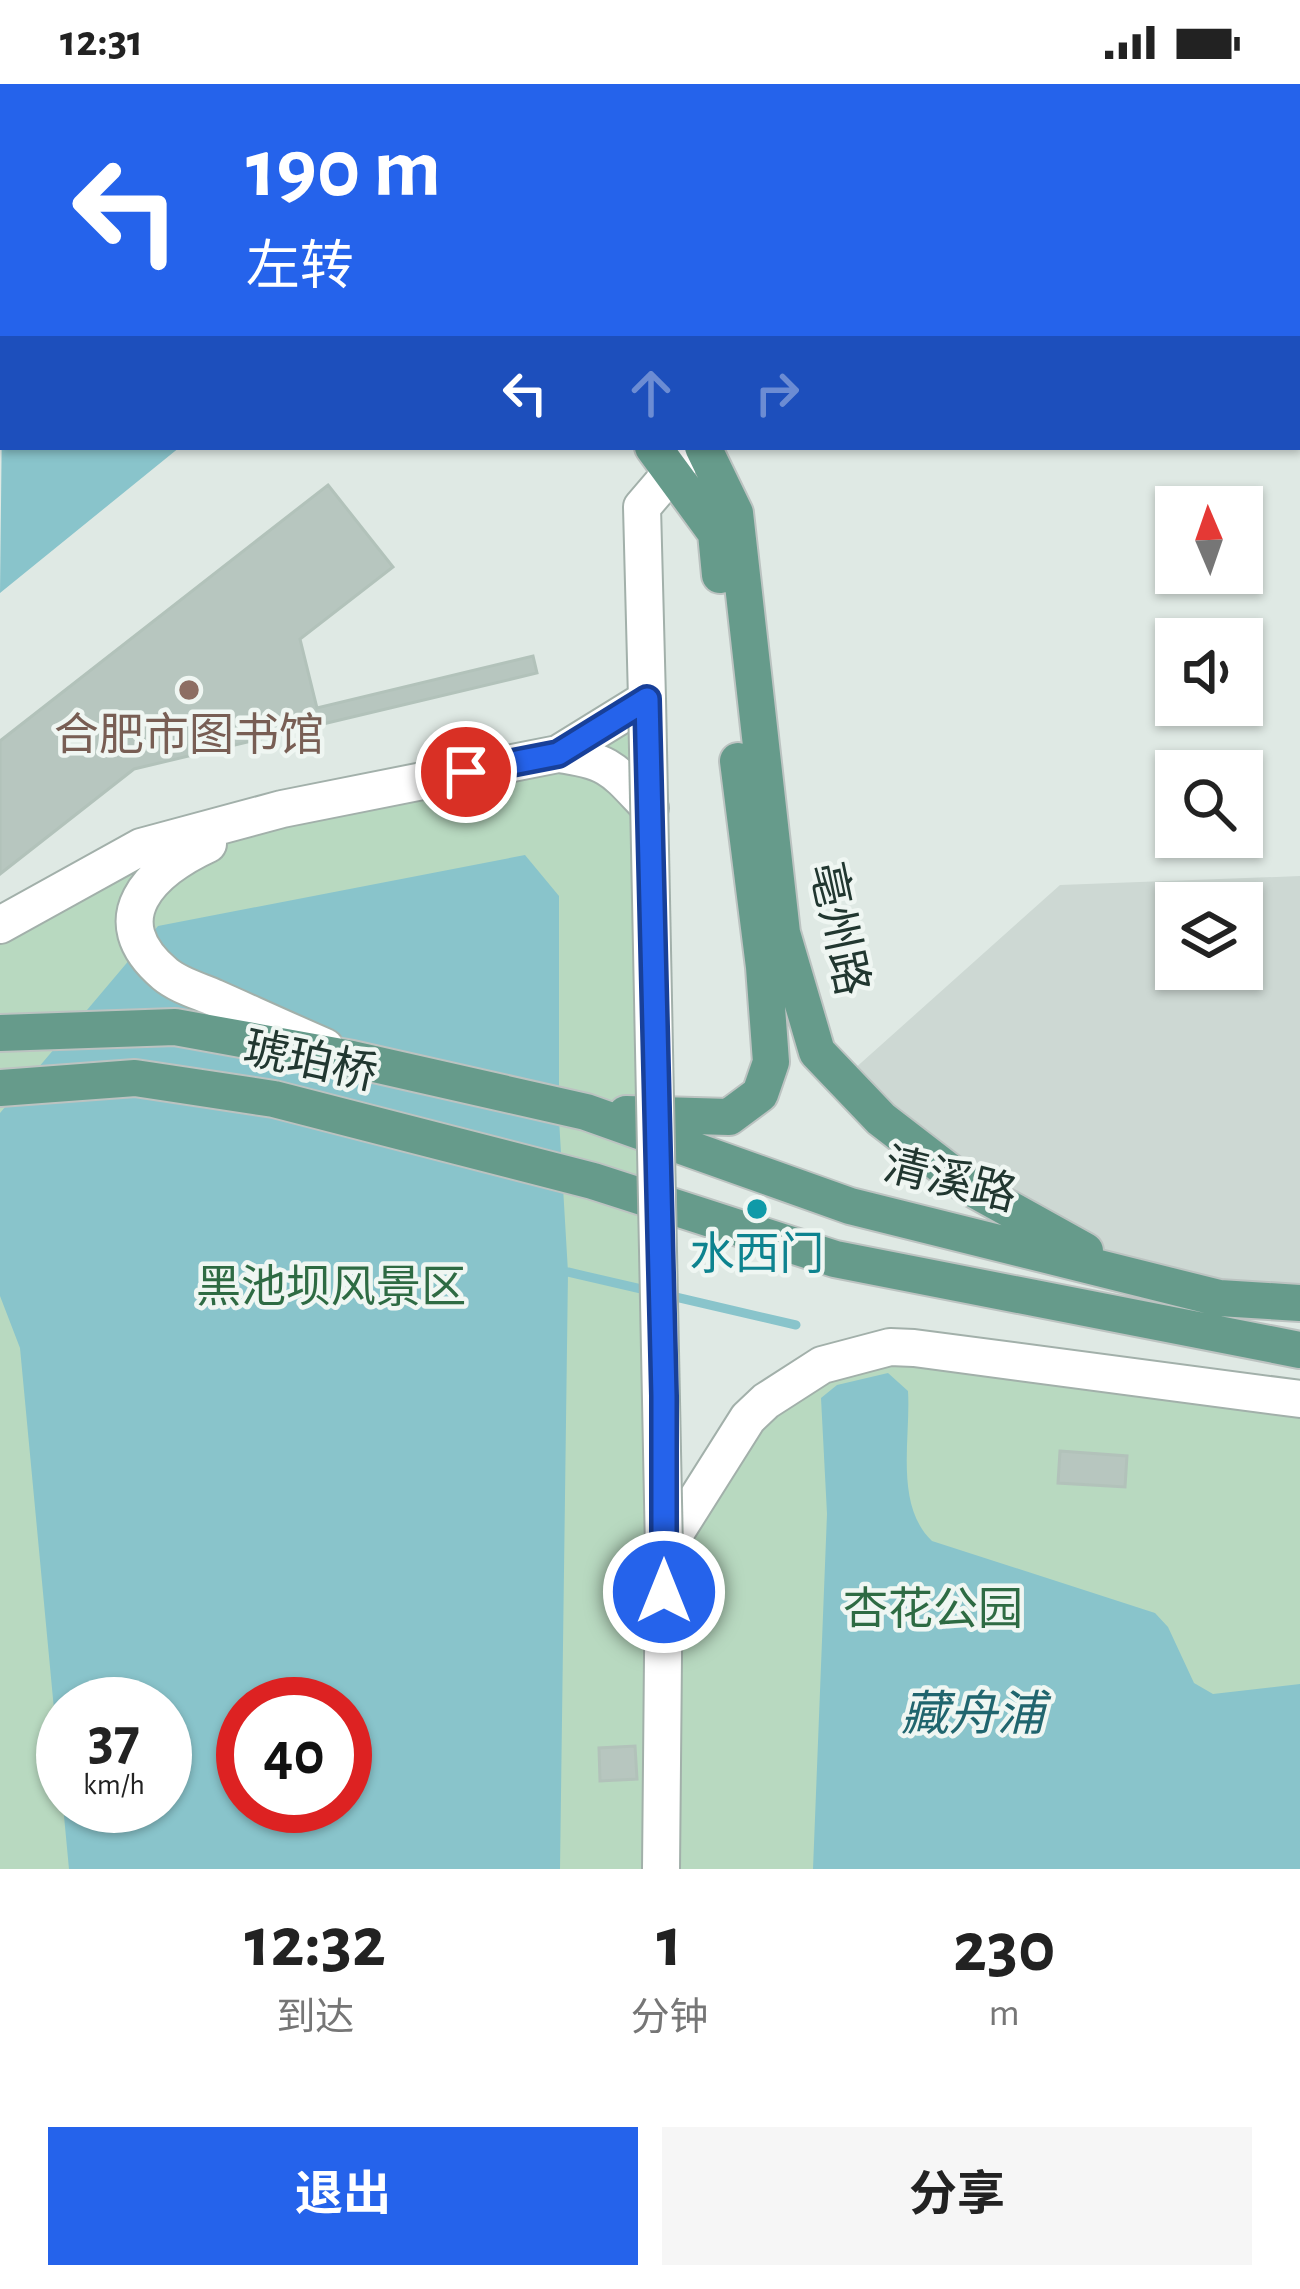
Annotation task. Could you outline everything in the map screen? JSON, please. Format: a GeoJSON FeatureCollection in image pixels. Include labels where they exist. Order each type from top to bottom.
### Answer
{"type":"FeatureCollection","features":[{"type":"Feature","properties":{"kind":"main road","name":"亳州路"},"geometry":{"type":"LineString","coordinates":[[704,450],[735,512],[782,933],[817,1052],[880,1119],[968,1186],[1130,1276]]}},
{"type":"Feature","properties":{"kind":"main road"},"geometry":{"type":"LineString","coordinates":[[586,1112],[729,1117],[760,1094],[771,1062],[716,533],[672,455]]}},
{"type":"Feature","properties":{"kind":"main road","name":"琥珀桥"},"geometry":{"type":"LineString","coordinates":[[0,1033],[175,1027],[352,1059],[586,1112]]}},
{"type":"Feature","properties":{"kind":"main road","name":"琥珀桥"},"geometry":{"type":"LineString","coordinates":[[0,1088],[135,1078],[251,1095],[593,1180],[835,1258],[1300,1350]]}},
{"type":"Feature","properties":{"kind":"main road","name":"清溪路"},"geometry":{"type":"LineString","coordinates":[[586,1112],[850,1206],[1219,1298],[1300,1303]]}},
{"type":"Feature","properties":{"kind":"street"},"geometry":{"type":"LineString","coordinates":[[661,1869],[664,1551],[642,507],[672,455]]}},
{"type":"Feature","properties":{"kind":"street"},"geometry":{"type":"LineString","coordinates":[[558,754],[647,699]]}},
{"type":"Feature","properties":{"kind":"street"},"geometry":{"type":"LineString","coordinates":[[0,925],[141,847],[281,809],[558,754],[599,760],[611,767],[650,808]]}},
{"type":"Feature","properties":{"kind":"street"},"geometry":{"type":"LineString","coordinates":[[281,809],[175,860],[142,888],[134,918],[140,946],[166,976],[352,1059]]}},
{"type":"Feature","properties":{"kind":"street"},"geometry":{"type":"LineString","coordinates":[[664,1551],[748,1418],[790,1382],[822,1365],[872,1351],[935,1349],[1300,1400]]}},
{"type":"Feature","properties":{"kind":"shaded area"},"geometry":{"type":"Polygon","coordinates":[[[1300,876],[1300,1303],[1130,1276],[843,1079],[1060,885],[1300,876]]]}},
{"type":"Feature","properties":{"kind":"green space","name":"黑池坝风景区"},"geometry":{"type":"Polygon","coordinates":[[[647,699],[665,1548],[748,1418],[855,1356],[1300,1399],[1300,1869],[0,1869],[0,925],[141,847],[558,754],[647,699]]]}},
{"type":"Feature","properties":{"kind":"water"},"geometry":{"type":"Polygon","coordinates":[[[2,450],[176,450],[0,593],[2,450]]]}},
{"type":"Feature","properties":{"kind":"water","name":"黑池坝风景区"},"geometry":{"type":"Polygon","coordinates":[[[525,855],[559,896],[559,1119],[568,1272],[560,1869],[69,1869],[66,1833],[192,1833],[192,1677],[51,1677],[20,1348],[0,1296],[0,1113],[158,926],[525,855]]]}},
{"type":"Feature","properties":{"kind":"water","name":"藏舟浦"},"geometry":{"type":"Polygon","coordinates":[[[888,1373],[908,1391],[908,1490],[920,1526],[932,1541],[1155,1613],[1168,1627],[1194,1683],[1213,1694],[1300,1684],[1300,1869],[813,1869],[827,1514],[821,1398],[837,1385],[888,1373]]]}},
{"type":"Feature","properties":{"kind":"building","name":"合肥市图书馆"},"geometry":{"type":"Polygon","coordinates":[[[328,485],[393,567],[300,639],[317,708],[533,656],[537,673],[134,769],[0,874],[0,741],[328,485]]]}},
{"type":"Feature","properties":{"kind":"building"},"geometry":{"type":"Polygon","coordinates":[[[1060,1451],[1127,1456],[1125,1487],[1058,1483],[1060,1451]]]}},
{"type":"Feature","properties":{"kind":"building"},"geometry":{"type":"Polygon","coordinates":[[[635,1746],[637,1779],[600,1781],[599,1748],[635,1746]]]}},
{"type":"Feature","properties":{"kind":"waterway"},"geometry":{"type":"LineString","coordinates":[[568,1272],[650,1291]]}},
{"type":"Feature","properties":{"kind":"waterway"},"geometry":{"type":"LineString","coordinates":[[667,1295],[796,1325]]}},
{"type":"Feature","properties":{"kind":"place","name":"合肥市图书馆"},"geometry":{"type":"Point","coordinates":[189,690]}},
{"type":"Feature","properties":{"kind":"place","name":"水西门"},"geometry":{"type":"Point","coordinates":[757,1209]}},
{"type":"Feature","properties":{"kind":"route"},"geometry":{"type":"LineString","coordinates":[[466,772],[558,754],[647,699],[664,1396],[664,1592]]}},
{"type":"Feature","properties":{"kind":"park label","name":"杏花公园"},"geometry":{"type":"Point","coordinates":[933,1610]}}]}
